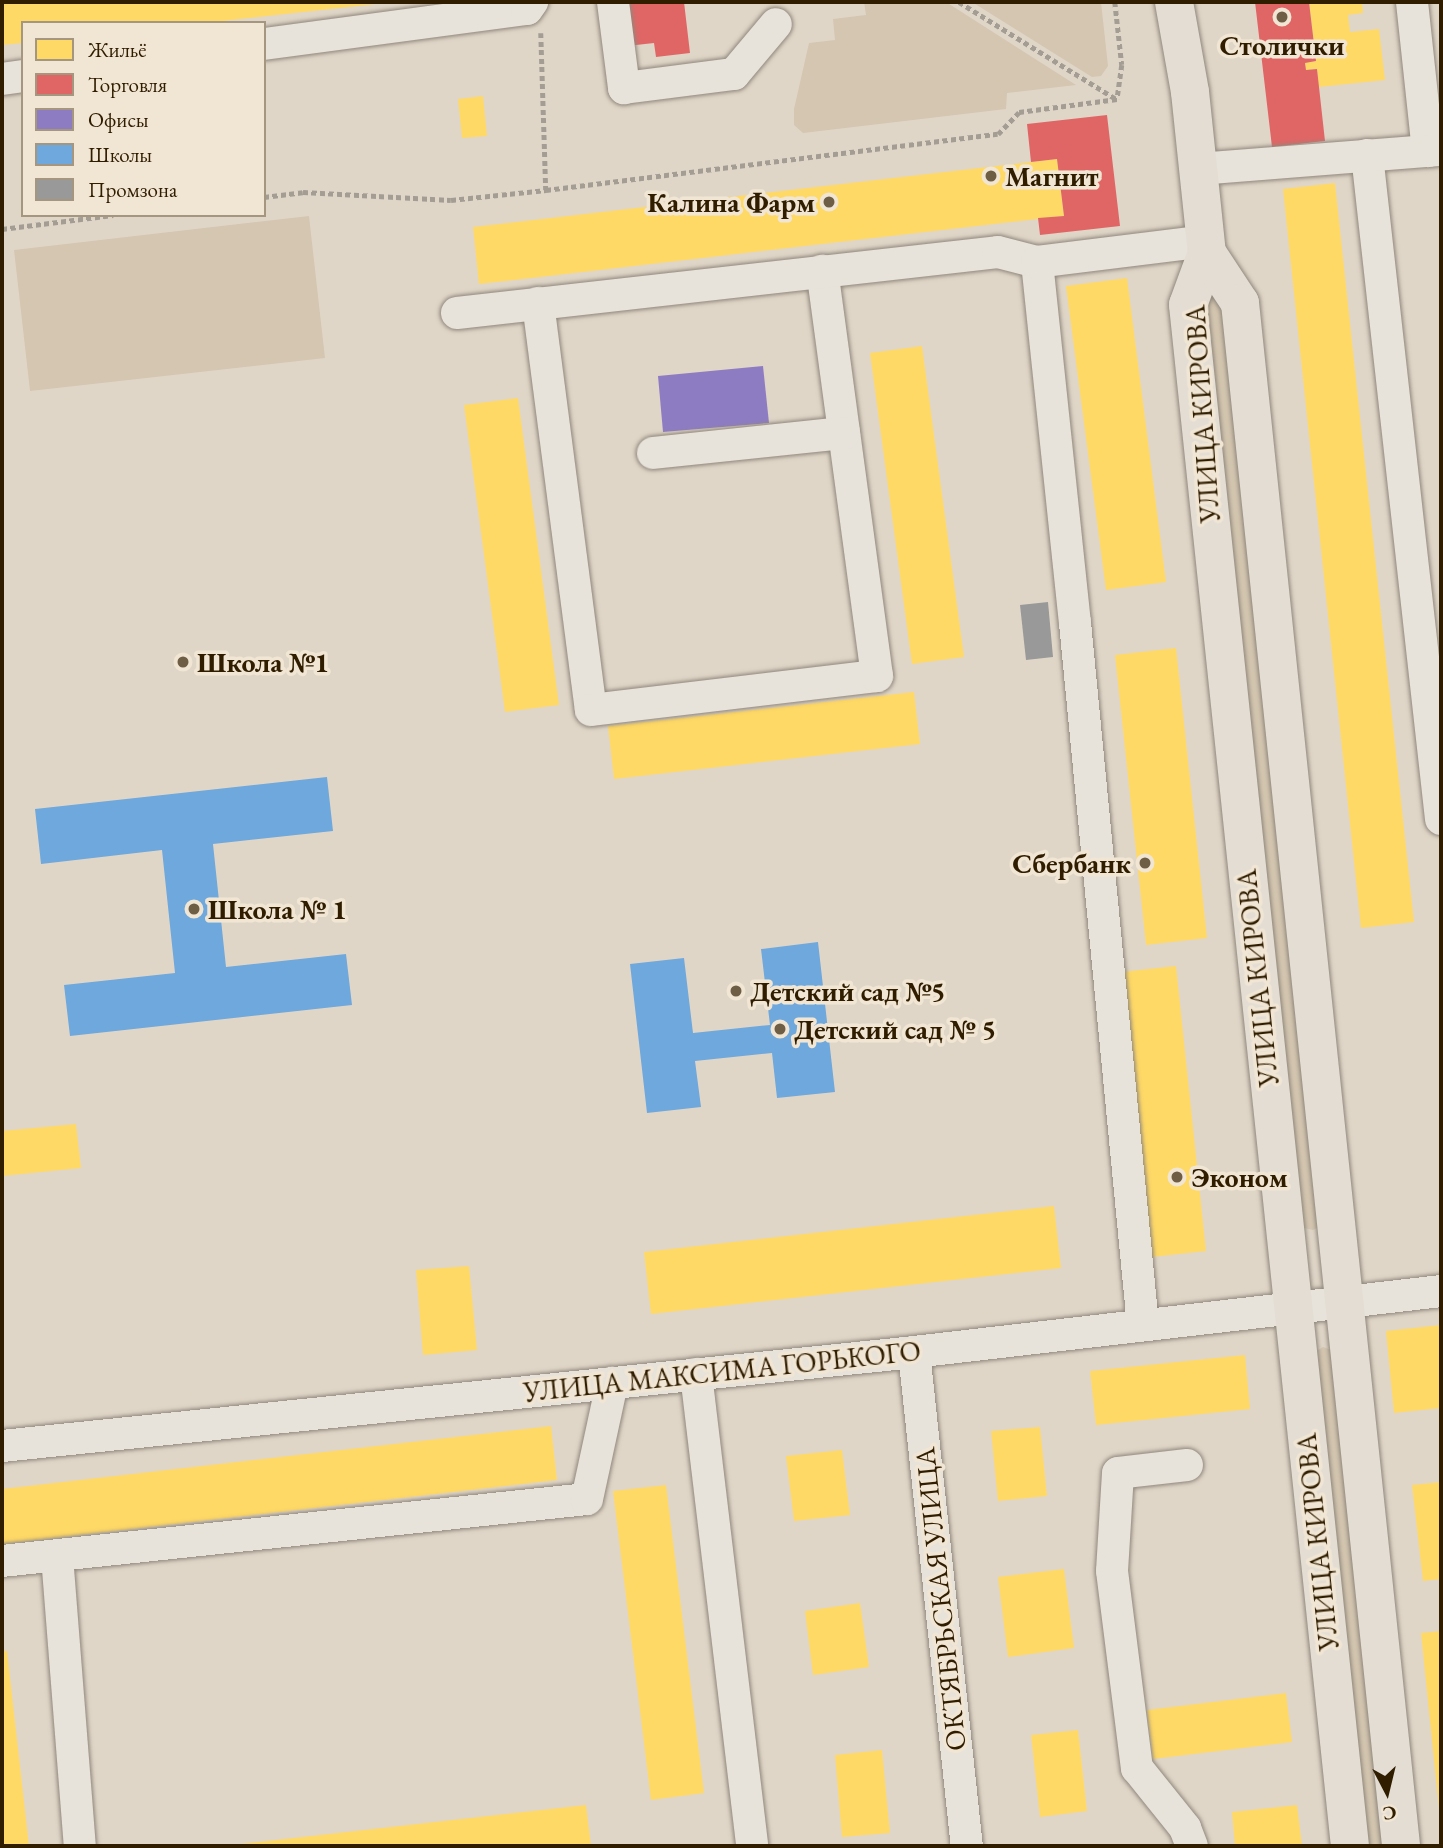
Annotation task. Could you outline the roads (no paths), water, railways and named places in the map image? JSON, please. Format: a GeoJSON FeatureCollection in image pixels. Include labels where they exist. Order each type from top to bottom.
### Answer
{"type":"FeatureCollection","features":[{"type":"Feature","properties":{"kind":"main road"},"geometry":{"type":"LineString","coordinates":[[1174,2],[1190,92],[1207,247]]}},
{"type":"Feature","properties":{"kind":"main road","name":"УЛИЦА КИРОВА"},"geometry":{"type":"LineString","coordinates":[[1207,247],[1240,303],[1401,1846]]}},
{"type":"Feature","properties":{"kind":"main road","name":"УЛИЦА КИРОВА"},"geometry":{"type":"LineString","coordinates":[[1207,247],[1188,305],[1350,1846]]}},
{"type":"Feature","properties":{"kind":"street"},"geometry":{"type":"LineString","coordinates":[[613,2],[624,88],[734,74],[776,24]]}},
{"type":"Feature","properties":{"kind":"street"},"geometry":{"type":"LineString","coordinates":[[1198,169],[1434,150],[1412,2]]}},
{"type":"Feature","properties":{"kind":"street"},"geometry":{"type":"LineString","coordinates":[[266,44],[529,5]]}},
{"type":"Feature","properties":{"kind":"street"},"geometry":{"type":"LineString","coordinates":[[2,79],[21,76]]}},
{"type":"Feature","properties":{"kind":"street"},"geometry":{"type":"LineString","coordinates":[[1367,155],[1441,819]]}},
{"type":"Feature","properties":{"kind":"street"},"geometry":{"type":"LineString","coordinates":[[457,313],[998,251],[1037,262],[1207,247]]}},
{"type":"Feature","properties":{"kind":"street"},"geometry":{"type":"LineString","coordinates":[[1037,262],[1076,623],[1143,1325]]}},
{"type":"Feature","properties":{"kind":"street"},"geometry":{"type":"LineString","coordinates":[[538,303],[591,710],[877,676],[822,271]]}},
{"type":"Feature","properties":{"kind":"street"},"geometry":{"type":"LineString","coordinates":[[653,453],[844,433]]}},
{"type":"Feature","properties":{"kind":"street","name":"УЛИЦА МАКСИМА ГОРЬКОГО"},"geometry":{"type":"LineString","coordinates":[[2,1446],[914,1352],[1441,1291]]}},
{"type":"Feature","properties":{"kind":"street","name":"ОКТЯБРЬСКАЯ УЛИЦА"},"geometry":{"type":"LineString","coordinates":[[914,1352],[967,1846]]}},
{"type":"Feature","properties":{"kind":"street"},"geometry":{"type":"LineString","coordinates":[[696,1374],[752,1846]]}},
{"type":"Feature","properties":{"kind":"street"},"geometry":{"type":"LineString","coordinates":[[2,1562],[587,1499],[612,1382]]}},
{"type":"Feature","properties":{"kind":"street"},"geometry":{"type":"LineString","coordinates":[[1187,1465],[1118,1473],[1112,1571],[1137,1768],[1185,1828],[1192,1846]]}},
{"type":"Feature","properties":{"kind":"street"},"geometry":{"type":"LineString","coordinates":[[57,1556],[80,1846]]}},
{"type":"Feature","properties":{"kind":"place","name":"Столички"},"geometry":{"type":"Point","coordinates":[1282,17]}},
{"type":"Feature","properties":{"kind":"place","name":"Магнит"},"geometry":{"type":"Point","coordinates":[991,176]}},
{"type":"Feature","properties":{"kind":"place","name":"Калина Фарм"},"geometry":{"type":"Point","coordinates":[829,202]}},
{"type":"Feature","properties":{"kind":"place","name":"Школа №1"},"geometry":{"type":"Point","coordinates":[183,662]}},
{"type":"Feature","properties":{"kind":"place","name":"Сбербанк"},"geometry":{"type":"Point","coordinates":[1145,863]}},
{"type":"Feature","properties":{"kind":"place","name":"Школа № 1"},"geometry":{"type":"Point","coordinates":[194,909]}},
{"type":"Feature","properties":{"kind":"place","name":"Детский сад №5"},"geometry":{"type":"Point","coordinates":[736,991]}},
{"type":"Feature","properties":{"kind":"place","name":"Детский сад № 5"},"geometry":{"type":"Point","coordinates":[780,1029]}},
{"type":"Feature","properties":{"kind":"place","name":"Эконом"},"geometry":{"type":"Point","coordinates":[1177,1177]}}]}
